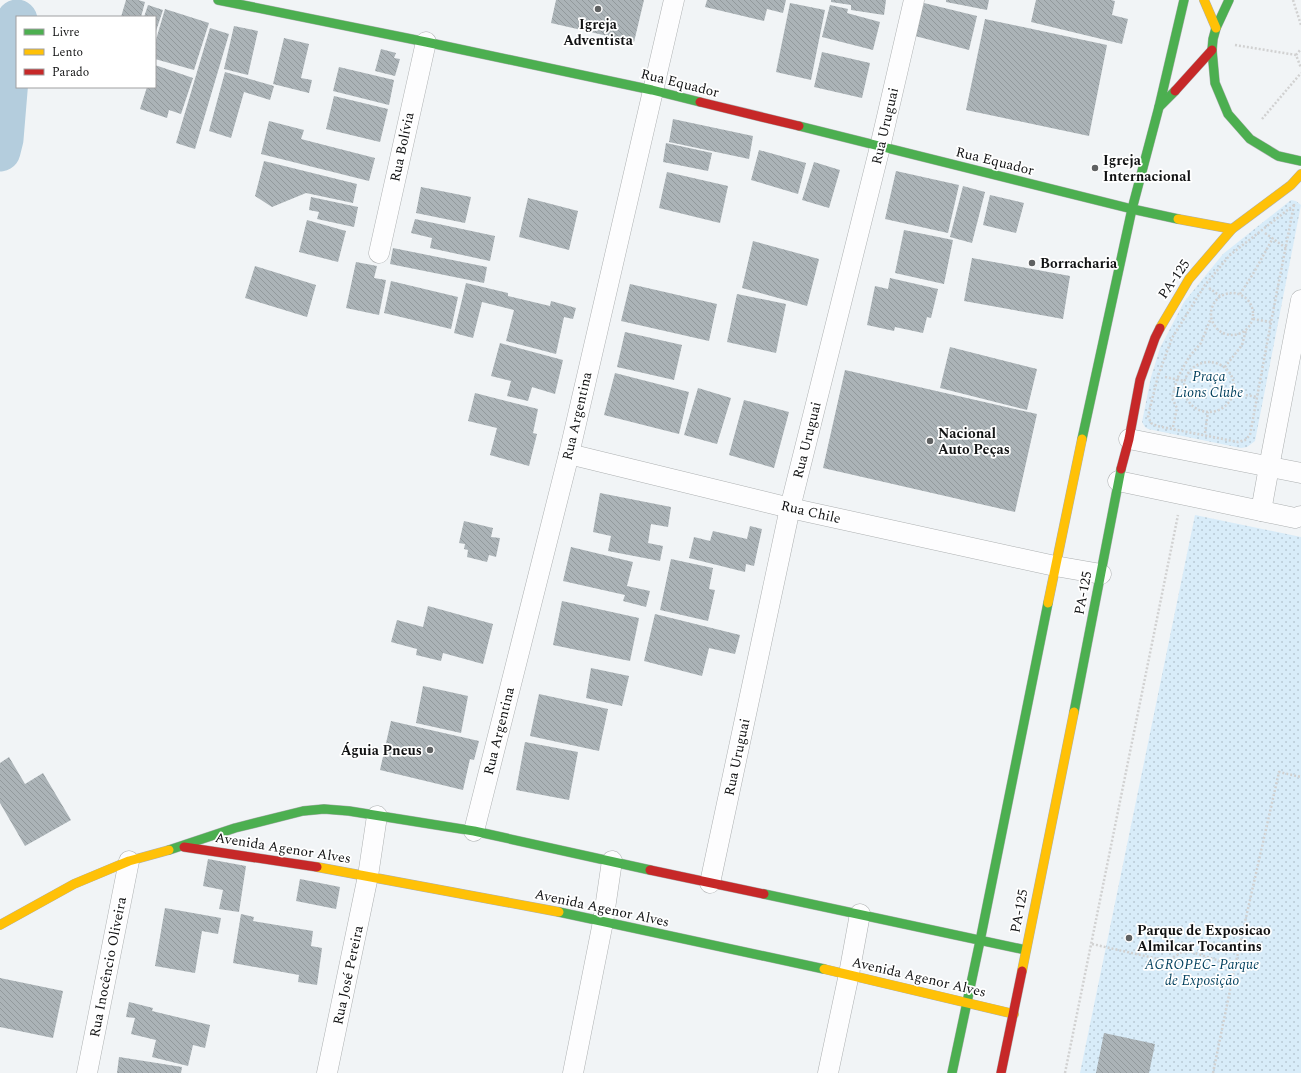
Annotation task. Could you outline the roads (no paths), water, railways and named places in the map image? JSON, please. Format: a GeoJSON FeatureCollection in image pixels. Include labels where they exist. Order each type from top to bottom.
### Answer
{"type":"FeatureCollection","features":[{"type":"Feature","properties":{"kind":"street","name":"Rua Equador"},"geometry":{"type":"LineString","coordinates":[[218,0],[652,90],[1132,208],[1211,226],[1232,229]]}},
{"type":"Feature","properties":{"kind":"street","name":"Rua Argentina"},"geometry":{"type":"LineString","coordinates":[[474,831],[569,454],[674,0]]}},
{"type":"Feature","properties":{"kind":"street","name":"Rua Uruguai"},"geometry":{"type":"LineString","coordinates":[[710,883],[790,508],[880,147],[914,0]]}},
{"type":"Feature","properties":{"kind":"street"},"geometry":{"type":"LineString","coordinates":[[952,1073],[1055,566],[1132,208],[1159,107],[1184,0]]}},
{"type":"Feature","properties":{"kind":"street"},"geometry":{"type":"LineString","coordinates":[[1204,0],[1216,28]]}},
{"type":"Feature","properties":{"kind":"street"},"geometry":{"type":"LineString","coordinates":[[1229,0],[1216,28],[1212,50],[1215,83],[1228,114],[1250,139],[1278,156],[1301,161]]}},
{"type":"Feature","properties":{"kind":"street","name":"Rua Bolívia"},"geometry":{"type":"LineString","coordinates":[[379,253],[426,42]]}},
{"type":"Feature","properties":{"kind":"street"},"geometry":{"type":"LineString","coordinates":[[1159,107],[1212,50]]}},
{"type":"Feature","properties":{"kind":"street","name":"PA-125"},"geometry":{"type":"LineString","coordinates":[[1001,1073],[1101,574],[1118,481],[1129,440],[1140,380],[1155,338],[1167,315],[1190,279],[1232,229],[1291,185],[1301,174]]}},
{"type":"Feature","properties":{"kind":"street"},"geometry":{"type":"LineString","coordinates":[[1261,511],[1268,467],[1301,300]]}},
{"type":"Feature","properties":{"kind":"street"},"geometry":{"type":"LineString","coordinates":[[1129,440],[1301,473]]}},
{"type":"Feature","properties":{"kind":"street","name":"Rua Chile"},"geometry":{"type":"LineString","coordinates":[[569,454],[790,508],[1055,566],[1101,574]]}},
{"type":"Feature","properties":{"kind":"street"},"geometry":{"type":"LineString","coordinates":[[1118,481],[1295,518],[1301,516]]}},
{"type":"Feature","properties":{"kind":"street"},"geometry":{"type":"LineString","coordinates":[[0,925],[74,884],[129,861],[181,847],[235,828],[303,811],[324,809],[349,811],[474,831],[1026,950]]}},
{"type":"Feature","properties":{"kind":"street","name":"Rua José Pereira"},"geometry":{"type":"LineString","coordinates":[[327,1073],[368,876],[377,816]]}},
{"type":"Feature","properties":{"kind":"street","name":"Avenida Agenor Alves"},"geometry":{"type":"LineString","coordinates":[[181,847],[338,870],[565,914],[849,974],[1014,1014]]}},
{"type":"Feature","properties":{"kind":"street","name":"Rua Inocêncio Oliveira"},"geometry":{"type":"LineString","coordinates":[[87,1073],[129,861]]}},
{"type":"Feature","properties":{"kind":"street"},"geometry":{"type":"LineString","coordinates":[[573,1073],[603,922],[612,861]]}},
{"type":"Feature","properties":{"kind":"street"},"geometry":{"type":"LineString","coordinates":[[828,1073],[860,914]]}},
{"type":"Feature","properties":{"kind":"waterway"},"geometry":{"type":"LineString","coordinates":[[0,151],[3,139],[9,67],[16,26]]}},
{"type":"Feature","properties":{"kind":"place","name":"Igreja Adventista"},"geometry":{"type":"Point","coordinates":[598,9]}},
{"type":"Feature","properties":{"kind":"place","name":"Igreja Internacional"},"geometry":{"type":"Point","coordinates":[1095,168]}},
{"type":"Feature","properties":{"kind":"place","name":"Borracharia"},"geometry":{"type":"Point","coordinates":[1032,263]}},
{"type":"Feature","properties":{"kind":"place","name":"Nacional Auto Peças"},"geometry":{"type":"Point","coordinates":[930,441]}},
{"type":"Feature","properties":{"kind":"place","name":"Águia Pneus"},"geometry":{"type":"Point","coordinates":[430,750]}},
{"type":"Feature","properties":{"kind":"place","name":"Parque de Exposicao Almilcar Tocantins"},"geometry":{"type":"Point","coordinates":[1129,938]}},
{"type":"Feature","properties":{"kind":"park label","name":"Praça Lions Clube"},"geometry":{"type":"Point","coordinates":[1209,384]}},
{"type":"Feature","properties":{"kind":"park label","name":"AGROPEC- Parque de Exposição"},"geometry":{"type":"Point","coordinates":[1202,972]}}]}
